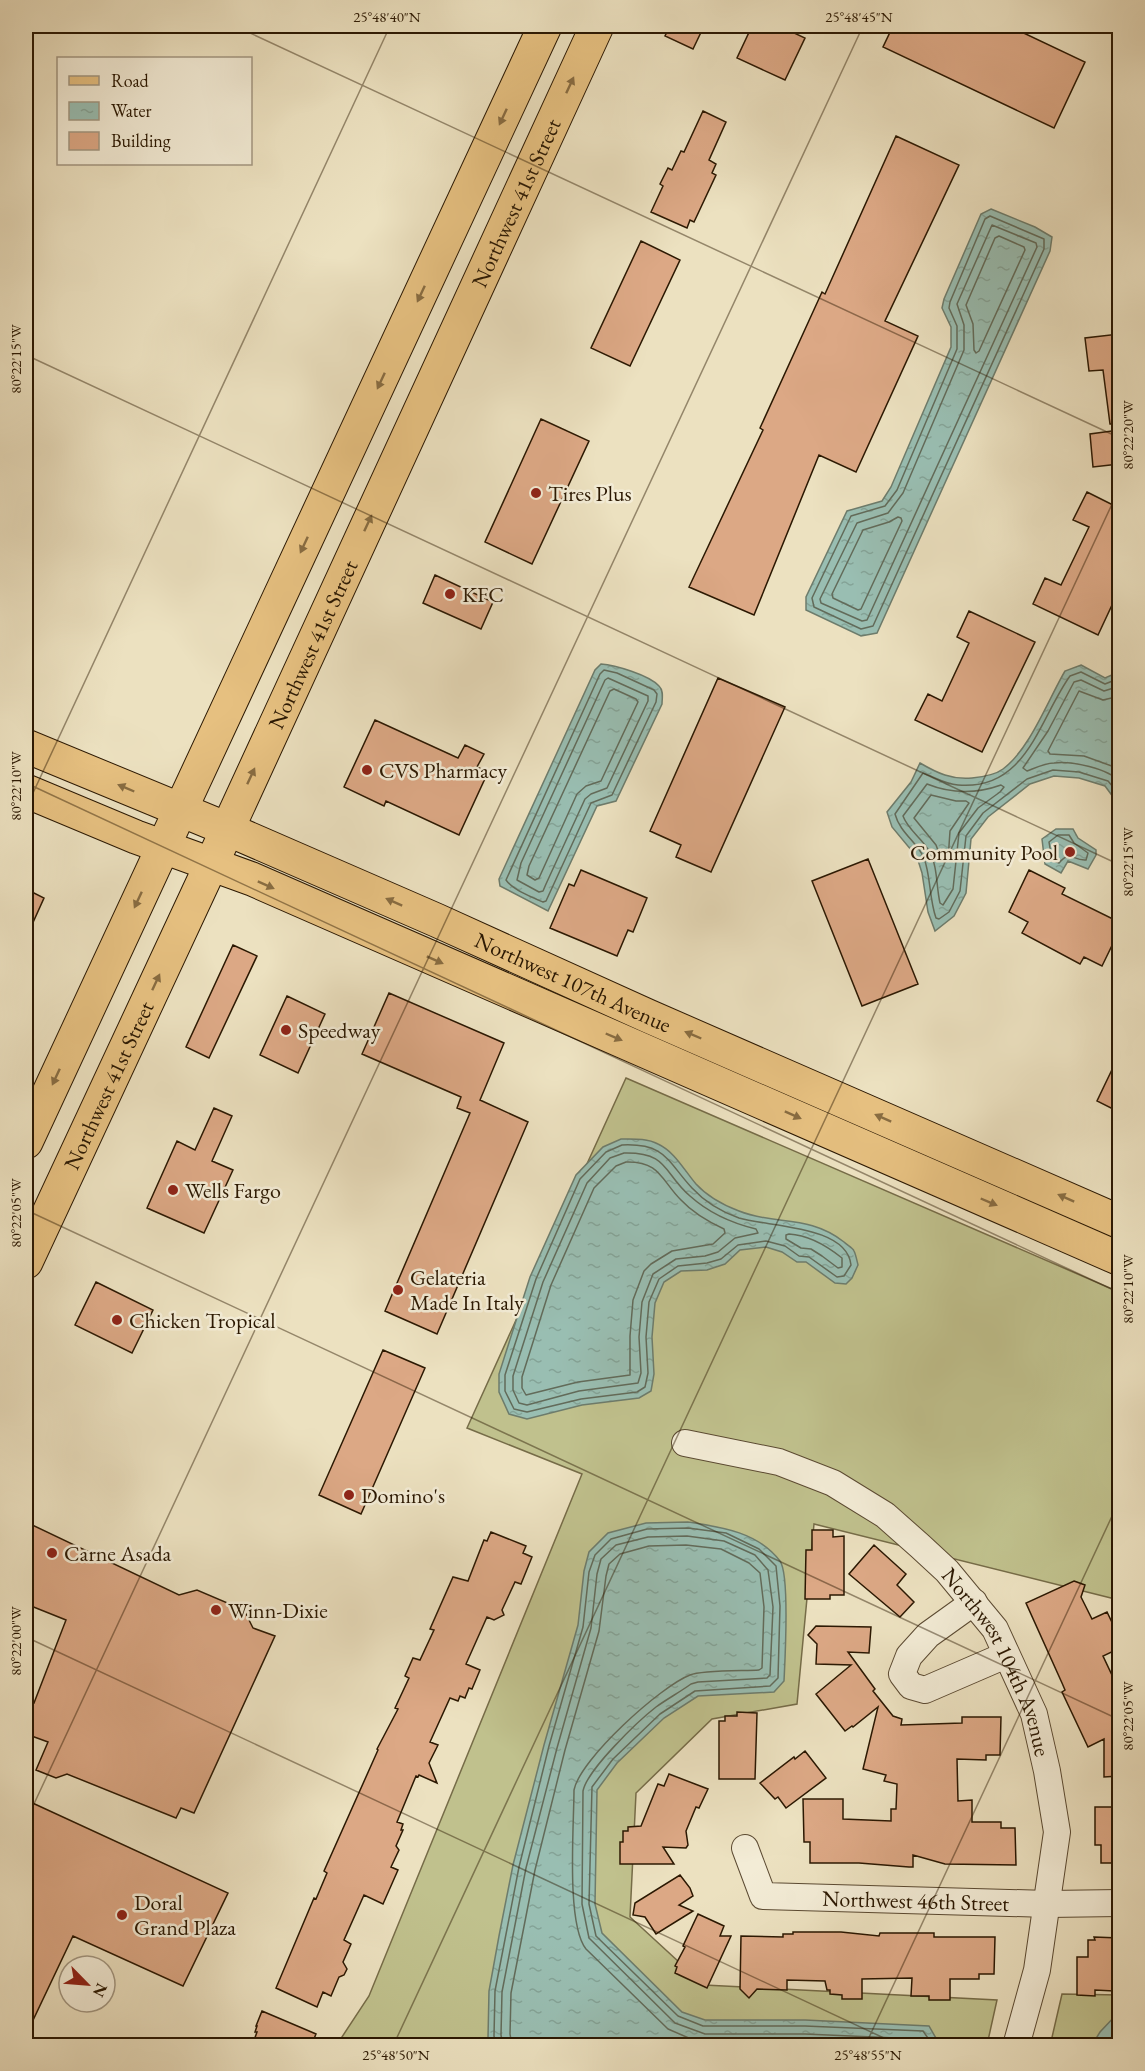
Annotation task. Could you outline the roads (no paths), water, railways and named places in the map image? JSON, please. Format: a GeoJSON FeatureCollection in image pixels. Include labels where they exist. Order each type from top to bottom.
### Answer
{"type":"FeatureCollection","features":[{"type":"Feature","properties":{"kind":"main road","name":"Northwest 41st Street"},"geometry":{"type":"LineString","coordinates":[[26,1142],[545,26]]}},
{"type":"Feature","properties":{"kind":"main road","name":"Northwest 41st Street"},"geometry":{"type":"LineString","coordinates":[[26,1262],[597,26]]}},
{"type":"Feature","properties":{"kind":"main road","name":"Northwest 107th Avenue"},"geometry":{"type":"LineString","coordinates":[[26,746],[227,829],[1119,1222]]}},
{"type":"Feature","properties":{"kind":"main road","name":"Northwest 107th Avenue"},"geometry":{"type":"LineString","coordinates":[[26,791],[163,848],[252,879],[1119,1259]]}},
{"type":"Feature","properties":{"kind":"street","name":"Northwest 104th Avenue"},"geometry":{"type":"LineString","coordinates":[[685,1443],[779,1462],[833,1483],[885,1515],[948,1571],[994,1629],[1034,1714],[1058,1832],[1037,1970],[1016,2046]]}},
{"type":"Feature","properties":{"kind":"street"},"geometry":{"type":"LineString","coordinates":[[974,1602],[928,1635],[909,1656],[902,1674],[911,1686],[925,1690],[1006,1655]]}},
{"type":"Feature","properties":{"kind":"street","name":"Northwest 46th Street"},"geometry":{"type":"LineString","coordinates":[[745,1848],[763,1896],[1048,1904],[1119,1903]]}},
{"type":"Feature","properties":{"kind":"water"},"geometry":{"type":"Polygon","coordinates":[[[991,209],[1035,227],[1052,237],[1050,251],[877,633],[861,636],[806,610],[806,597],[847,511],[882,501],[891,487],[951,347],[951,327],[942,308],[944,299],[981,214],[991,209]]]}},
{"type":"Feature","properties":{"kind":"water"},"geometry":{"type":"Polygon","coordinates":[[[601,664],[632,671],[648,678],[662,690],[662,704],[616,801],[597,806],[548,911],[500,886],[499,879],[595,670],[601,664]]]}},
{"type":"Feature","properties":{"kind":"water"},"geometry":{"type":"Polygon","coordinates":[[[1081,665],[1105,678],[1119,672],[1119,805],[1105,786],[1079,778],[1054,776],[1030,784],[988,817],[971,839],[966,893],[954,916],[935,931],[928,912],[917,857],[892,827],[887,812],[911,782],[920,763],[939,773],[958,778],[984,776],[1003,769],[1013,760],[1030,737],[1065,671],[1081,665]]]}},
{"type":"Feature","properties":{"kind":"water","name":"Community Pool"},"geometry":{"type":"Polygon","coordinates":[[[1056,829],[1073,829],[1078,838],[1096,850],[1096,855],[1088,869],[1068,861],[1061,873],[1045,864],[1042,839],[1056,829]]]}},
{"type":"Feature","properties":{"kind":"water"},"geometry":{"type":"Polygon","coordinates":[[[621,1139],[640,1139],[664,1147],[700,1188],[733,1209],[766,1218],[818,1227],[831,1233],[853,1250],[858,1265],[852,1278],[846,1284],[835,1283],[806,1262],[797,1262],[782,1252],[766,1247],[740,1250],[725,1264],[707,1270],[681,1271],[664,1282],[655,1303],[652,1337],[654,1374],[651,1391],[639,1398],[582,1405],[527,1419],[509,1414],[499,1392],[499,1374],[530,1277],[576,1175],[603,1147],[621,1139]]]}},
{"type":"Feature","properties":{"kind":"water"},"geometry":{"type":"Polygon","coordinates":[[[688,1522],[726,1529],[750,1537],[771,1551],[780,1561],[786,1599],[784,1681],[774,1692],[698,1696],[664,1718],[617,1763],[597,1790],[595,1904],[602,1933],[682,2012],[705,2020],[805,2020],[929,2026],[937,2040],[936,2045],[490,2045],[488,2038],[489,1991],[513,1865],[578,1625],[584,1571],[589,1552],[608,1533],[646,1523],[688,1522]]]}},
{"type":"Feature","properties":{"kind":"water"},"geometry":{"type":"Polygon","coordinates":[[[1119,2014],[1119,2045],[1092,2045],[1100,2032],[1119,2014]]]}},
{"type":"Feature","properties":{"kind":"place","name":"Tires Plus"},"geometry":{"type":"Point","coordinates":[536,493]}},
{"type":"Feature","properties":{"kind":"place","name":"KFC"},"geometry":{"type":"Point","coordinates":[450,594]}},
{"type":"Feature","properties":{"kind":"place","name":"CVS Pharmacy"},"geometry":{"type":"Point","coordinates":[367,770]}},
{"type":"Feature","properties":{"kind":"place","name":"Community Pool"},"geometry":{"type":"Point","coordinates":[1070,852]}},
{"type":"Feature","properties":{"kind":"place","name":"Speedway"},"geometry":{"type":"Point","coordinates":[286,1030]}},
{"type":"Feature","properties":{"kind":"place","name":"Wells Fargo"},"geometry":{"type":"Point","coordinates":[173,1190]}},
{"type":"Feature","properties":{"kind":"place","name":"Gelateria Made In Italy"},"geometry":{"type":"Point","coordinates":[398,1290]}},
{"type":"Feature","properties":{"kind":"place","name":"Chicken Tropical"},"geometry":{"type":"Point","coordinates":[117,1320]}},
{"type":"Feature","properties":{"kind":"place","name":"Domino's"},"geometry":{"type":"Point","coordinates":[349,1495]}},
{"type":"Feature","properties":{"kind":"place","name":"Carne Asada"},"geometry":{"type":"Point","coordinates":[52,1553]}},
{"type":"Feature","properties":{"kind":"place","name":"Winn-Dixie"},"geometry":{"type":"Point","coordinates":[216,1610]}},
{"type":"Feature","properties":{"kind":"place","name":"Doral Grand Plaza"},"geometry":{"type":"Point","coordinates":[122,1915]}}]}
